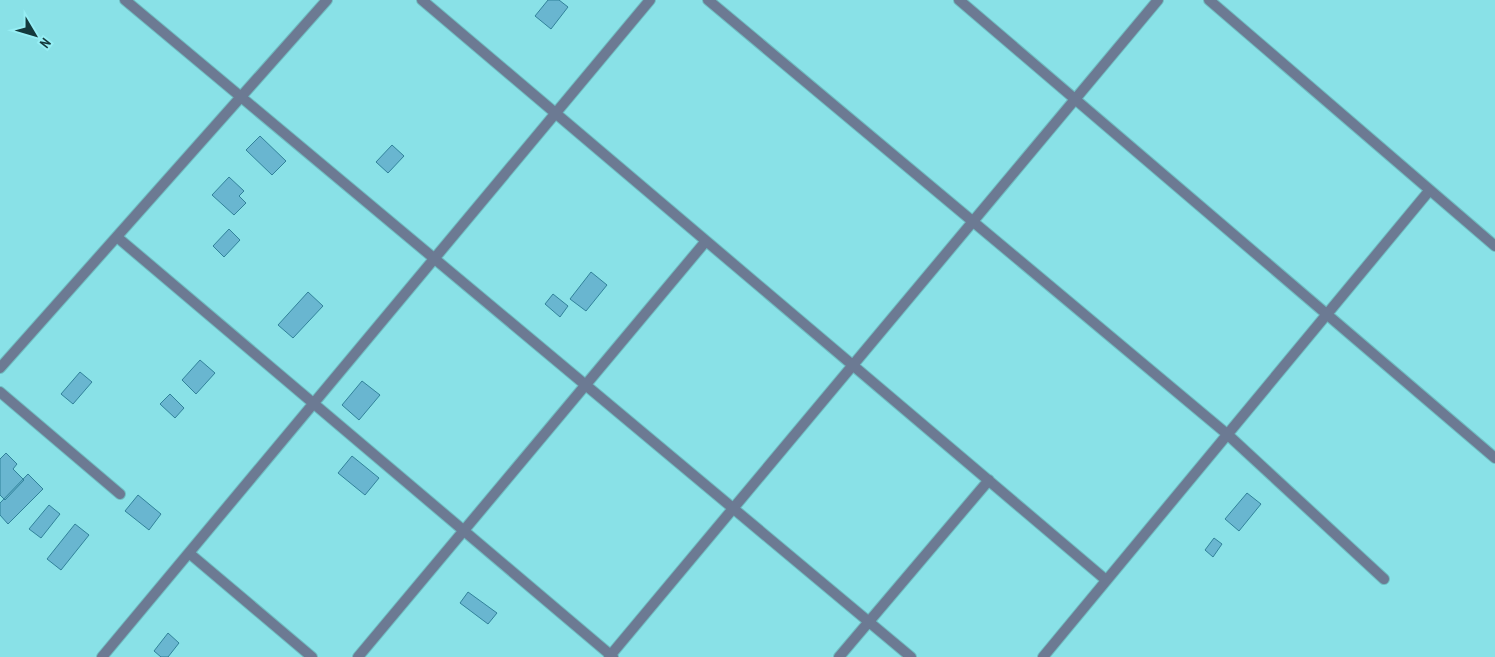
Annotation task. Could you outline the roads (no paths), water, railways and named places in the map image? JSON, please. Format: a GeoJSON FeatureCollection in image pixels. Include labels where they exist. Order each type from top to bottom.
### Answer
{"type":"FeatureCollection","features":[{"type":"Feature","properties":{"kind":"street"},"geometry":{"type":"LineString","coordinates":[[125,0],[912,657]]}},
{"type":"Feature","properties":{"kind":"street"},"geometry":{"type":"LineString","coordinates":[[0,368],[327,0]]}},
{"type":"Feature","properties":{"kind":"street"},"geometry":{"type":"LineString","coordinates":[[422,0],[1106,580]]}},
{"type":"Feature","properties":{"kind":"street"},"geometry":{"type":"LineString","coordinates":[[102,657],[650,0]]}},
{"type":"Feature","properties":{"kind":"street"},"geometry":{"type":"LineString","coordinates":[[708,0],[1227,434],[1384,579]]}},
{"type":"Feature","properties":{"kind":"street"},"geometry":{"type":"LineString","coordinates":[[959,0],[1495,458]]}},
{"type":"Feature","properties":{"kind":"street"},"geometry":{"type":"LineString","coordinates":[[117,236],[611,656],[1158,0]]}},
{"type":"Feature","properties":{"kind":"street"},"geometry":{"type":"LineString","coordinates":[[1209,0],[1495,246]]}},
{"type":"Feature","properties":{"kind":"street"},"geometry":{"type":"LineString","coordinates":[[1042,657],[1328,315],[1429,190]]}},
{"type":"Feature","properties":{"kind":"street"},"geometry":{"type":"LineString","coordinates":[[358,657],[706,240]]}},
{"type":"Feature","properties":{"kind":"street"},"geometry":{"type":"LineString","coordinates":[[0,392],[120,494]]}},
{"type":"Feature","properties":{"kind":"street"},"geometry":{"type":"LineString","coordinates":[[839,657],[988,480]]}},
{"type":"Feature","properties":{"kind":"street"},"geometry":{"type":"LineString","coordinates":[[189,553],[312,657]]}}]}
